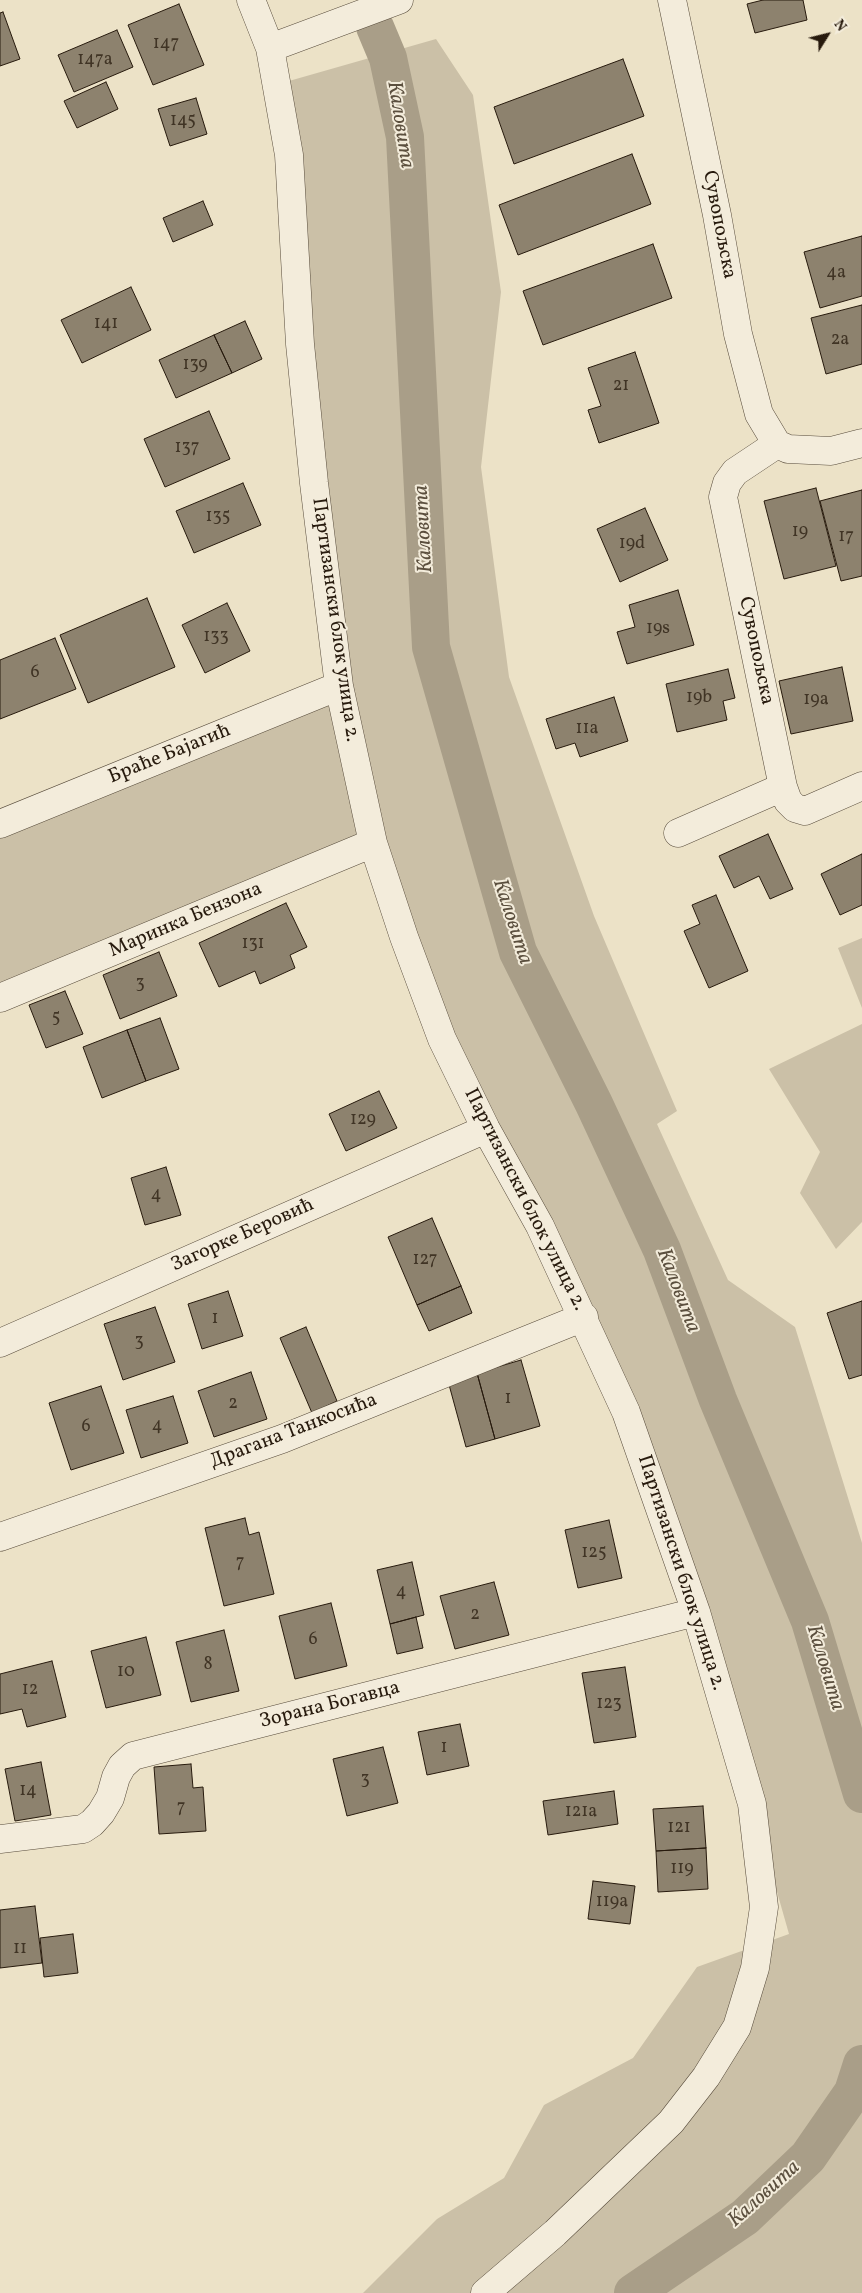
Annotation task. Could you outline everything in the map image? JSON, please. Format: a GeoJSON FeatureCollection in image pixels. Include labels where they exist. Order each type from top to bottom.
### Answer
{"type":"FeatureCollection","features":[{"type":"Feature","properties":{"kind":"street","name":"Партизански блок улица 2."},"geometry":{"type":"LineString","coordinates":[[250,0],[270,48],[289,155],[300,344],[339,686],[373,843],[404,937],[442,1039],[486,1129],[540,1226],[584,1317],[626,1412],[696,1612],[752,1804],[764,1907],[755,1968],[737,2027],[706,2077],[671,2122],[555,2233],[485,2293]]}},
{"type":"Feature","properties":{"kind":"street"},"geometry":{"type":"LineString","coordinates":[[270,48],[399,0]]}},
{"type":"Feature","properties":{"kind":"street","name":"Сувопољска"},"geometry":{"type":"LineString","coordinates":[[672,0],[717,215],[738,334],[758,414],[776,444],[734,472],[727,483],[723,497],[783,787],[788,801],[795,808],[805,811],[862,786]]}},
{"type":"Feature","properties":{"kind":"street"},"geometry":{"type":"LineString","coordinates":[[776,444],[788,450],[831,451],[862,443]]}},
{"type":"Feature","properties":{"kind":"street","name":"Браће Бајагић"},"geometry":{"type":"LineString","coordinates":[[0,824],[339,686]]}},
{"type":"Feature","properties":{"kind":"street"},"geometry":{"type":"LineString","coordinates":[[678,833],[783,787]]}},
{"type":"Feature","properties":{"kind":"street","name":"Маринка Бензона"},"geometry":{"type":"LineString","coordinates":[[0,998],[373,843]]}},
{"type":"Feature","properties":{"kind":"street","name":"Загорке Беровић"},"geometry":{"type":"LineString","coordinates":[[0,1343],[486,1129]]}},
{"type":"Feature","properties":{"kind":"street","name":"Драгана Танкосића"},"geometry":{"type":"LineString","coordinates":[[0,1537],[282,1439],[584,1317]]}},
{"type":"Feature","properties":{"kind":"street","name":"Зорана Богавца"},"geometry":{"type":"LineString","coordinates":[[0,1839],[83,1829],[101,1813],[110,1798],[116,1777],[122,1766],[133,1756],[696,1612]]}},
{"type":"Feature","properties":{"kind":"shaded area"},"geometry":{"type":"Polygon","coordinates":[[[436,39],[473,95],[501,292],[481,467],[509,677],[594,916],[677,1111],[657,1124],[728,1280],[795,1327],[862,1543],[862,2293],[363,2293],[437,2219],[504,2178],[544,2105],[633,2058],[697,1967],[789,1934],[752,1804],[584,1317],[486,1129],[373,843],[0,999],[0,828],[339,686],[289,81],[436,39]]]}},
{"type":"Feature","properties":{"kind":"shaded area"},"geometry":{"type":"Polygon","coordinates":[[[862,938],[862,1008],[838,948],[862,938]]]}},
{"type":"Feature","properties":{"kind":"shaded area"},"geometry":{"type":"Polygon","coordinates":[[[862,1024],[862,1222],[836,1249],[800,1193],[820,1152],[769,1069],[862,1024]]]}},
{"type":"Feature","properties":{"kind":"building"},"geometry":{"type":"Polygon","coordinates":[[[763,0],[803,0],[807,20],[755,33],[747,4],[763,0]]]}},
{"type":"Feature","properties":{"kind":"building"},"geometry":{"type":"Polygon","coordinates":[[[179,4],[204,65],[153,85],[128,25],[179,4]]]}},
{"type":"Feature","properties":{"kind":"building"},"geometry":{"type":"Polygon","coordinates":[[[3,12],[20,59],[0,66],[0,13],[3,12]]]}},
{"type":"Feature","properties":{"kind":"building"},"geometry":{"type":"Polygon","coordinates":[[[117,30],[133,67],[74,92],[58,55],[117,30]]]}},
{"type":"Feature","properties":{"kind":"building"},"geometry":{"type":"Polygon","coordinates":[[[623,59],[644,116],[514,164],[494,107],[623,59]]]}},
{"type":"Feature","properties":{"kind":"building"},"geometry":{"type":"Polygon","coordinates":[[[106,82],[118,109],[77,128],[64,101],[106,82]]]}},
{"type":"Feature","properties":{"kind":"building"},"geometry":{"type":"Polygon","coordinates":[[[196,98],[207,134],[170,146],[158,109],[196,98]]]}},
{"type":"Feature","properties":{"kind":"building"},"geometry":{"type":"Polygon","coordinates":[[[632,154],[651,204],[518,255],[499,205],[632,154]]]}},
{"type":"Feature","properties":{"kind":"building"},"geometry":{"type":"Polygon","coordinates":[[[203,201],[213,225],[173,242],[163,218],[203,201]]]}},
{"type":"Feature","properties":{"kind":"building"},"geometry":{"type":"Polygon","coordinates":[[[862,236],[862,296],[820,308],[804,252],[862,236]]]}},
{"type":"Feature","properties":{"kind":"building"},"geometry":{"type":"Polygon","coordinates":[[[653,244],[672,298],[543,345],[523,291],[653,244]]]}},
{"type":"Feature","properties":{"kind":"building"},"geometry":{"type":"Polygon","coordinates":[[[131,287],[151,330],[82,363],[61,320],[131,287]]]}},
{"type":"Feature","properties":{"kind":"building"},"geometry":{"type":"Polygon","coordinates":[[[862,305],[862,364],[826,374],[811,318],[862,305]]]}},
{"type":"Feature","properties":{"kind":"building"},"geometry":{"type":"Polygon","coordinates":[[[245,321],[262,359],[232,373],[214,335],[245,321]]]}},
{"type":"Feature","properties":{"kind":"building"},"geometry":{"type":"Polygon","coordinates":[[[214,335],[232,373],[176,398],[159,360],[214,335]]]}},
{"type":"Feature","properties":{"kind":"building"},"geometry":{"type":"Polygon","coordinates":[[[635,352],[659,423],[599,443],[588,410],[601,406],[588,368],[635,352]]]}},
{"type":"Feature","properties":{"kind":"building"},"geometry":{"type":"Polygon","coordinates":[[[209,411],[230,459],[165,487],[144,439],[209,411]]]}},
{"type":"Feature","properties":{"kind":"building"},"geometry":{"type":"Polygon","coordinates":[[[243,483],[261,525],[194,553],[176,511],[243,483]]]}},
{"type":"Feature","properties":{"kind":"building"},"geometry":{"type":"Polygon","coordinates":[[[816,488],[836,566],[784,579],[764,501],[816,488]]]}},
{"type":"Feature","properties":{"kind":"building"},"geometry":{"type":"Polygon","coordinates":[[[862,490],[862,576],[841,581],[820,501],[862,490]]]}},
{"type":"Feature","properties":{"kind":"building"},"geometry":{"type":"Polygon","coordinates":[[[645,508],[668,560],[620,582],[597,529],[645,508]]]}},
{"type":"Feature","properties":{"kind":"building"},"geometry":{"type":"Polygon","coordinates":[[[678,590],[694,645],[627,664],[617,632],[635,627],[629,605],[678,590]]]}},
{"type":"Feature","properties":{"kind":"building"},"geometry":{"type":"Polygon","coordinates":[[[147,598],[175,667],[88,703],[60,635],[147,598]]]}},
{"type":"Feature","properties":{"kind":"building"},"geometry":{"type":"Polygon","coordinates":[[[227,603],[250,651],[205,673],[182,625],[227,603]]]}},
{"type":"Feature","properties":{"kind":"building"},"geometry":{"type":"Polygon","coordinates":[[[55,638],[76,689],[0,719],[0,660],[55,638]]]}},
{"type":"Feature","properties":{"kind":"building"},"geometry":{"type":"Polygon","coordinates":[[[842,667],[853,721],[791,734],[779,681],[842,667]]]}},
{"type":"Feature","properties":{"kind":"building"},"geometry":{"type":"Polygon","coordinates":[[[728,669],[735,698],[723,701],[727,720],[677,732],[666,684],[728,669]]]}},
{"type":"Feature","properties":{"kind":"building"},"geometry":{"type":"Polygon","coordinates":[[[614,697],[628,741],[580,757],[575,743],[556,749],[546,719],[614,697]]]}},
{"type":"Feature","properties":{"kind":"building"},"geometry":{"type":"Polygon","coordinates":[[[768,834],[793,889],[770,899],[759,876],[734,888],[719,856],[768,834]]]}},
{"type":"Feature","properties":{"kind":"building"},"geometry":{"type":"Polygon","coordinates":[[[862,854],[862,905],[840,915],[821,874],[862,854]]]}},
{"type":"Feature","properties":{"kind":"building"},"geometry":{"type":"Polygon","coordinates":[[[716,895],[748,971],[709,988],[684,931],[700,924],[692,905],[716,895]]]}},
{"type":"Feature","properties":{"kind":"building"},"geometry":{"type":"Polygon","coordinates":[[[286,903],[307,947],[290,955],[295,968],[260,984],[255,971],[219,987],[199,943],[286,903]]]}},
{"type":"Feature","properties":{"kind":"building"},"geometry":{"type":"Polygon","coordinates":[[[159,952],[177,996],[120,1019],[103,975],[159,952]]]}},
{"type":"Feature","properties":{"kind":"building"},"geometry":{"type":"Polygon","coordinates":[[[65,991],[83,1034],[46,1048],[29,1005],[65,991]]]}},
{"type":"Feature","properties":{"kind":"building"},"geometry":{"type":"Polygon","coordinates":[[[160,1018],[179,1069],[146,1081],[127,1030],[160,1018]]]}},
{"type":"Feature","properties":{"kind":"building"},"geometry":{"type":"Polygon","coordinates":[[[127,1030],[146,1081],[102,1098],[83,1047],[127,1030]]]}},
{"type":"Feature","properties":{"kind":"building"},"geometry":{"type":"Polygon","coordinates":[[[379,1091],[397,1128],[346,1151],[329,1114],[379,1091]]]}},
{"type":"Feature","properties":{"kind":"building"},"geometry":{"type":"Polygon","coordinates":[[[166,1167],[181,1215],[145,1225],[131,1178],[166,1167]]]}},
{"type":"Feature","properties":{"kind":"building"},"geometry":{"type":"Polygon","coordinates":[[[432,1218],[461,1286],[417,1305],[388,1237],[432,1218]]]}},
{"type":"Feature","properties":{"kind":"building"},"geometry":{"type":"Polygon","coordinates":[[[461,1286],[472,1313],[429,1331],[417,1305],[461,1286]]]}},
{"type":"Feature","properties":{"kind":"building"},"geometry":{"type":"Polygon","coordinates":[[[228,1291],[243,1336],[202,1349],[188,1304],[228,1291]]]}},
{"type":"Feature","properties":{"kind":"building"},"geometry":{"type":"Polygon","coordinates":[[[862,1301],[862,1375],[849,1379],[827,1313],[862,1301]]]}},
{"type":"Feature","properties":{"kind":"building"},"geometry":{"type":"Polygon","coordinates":[[[155,1307],[175,1362],[123,1380],[104,1324],[155,1307]]]}},
{"type":"Feature","properties":{"kind":"building"},"geometry":{"type":"Polygon","coordinates":[[[306,1327],[337,1401],[312,1413],[280,1338],[306,1327]]]}},
{"type":"Feature","properties":{"kind":"building"},"geometry":{"type":"Polygon","coordinates":[[[521,1360],[540,1426],[495,1439],[477,1373],[521,1360]]]}},
{"type":"Feature","properties":{"kind":"building"},"geometry":{"type":"Polygon","coordinates":[[[251,1372],[267,1419],[214,1437],[198,1391],[251,1372]]]}},
{"type":"Feature","properties":{"kind":"building"},"geometry":{"type":"Polygon","coordinates":[[[477,1373],[495,1439],[466,1447],[448,1381],[477,1373]]]}},
{"type":"Feature","properties":{"kind":"building"},"geometry":{"type":"Polygon","coordinates":[[[101,1386],[124,1453],[71,1470],[49,1403],[101,1386]]]}},
{"type":"Feature","properties":{"kind":"building"},"geometry":{"type":"Polygon","coordinates":[[[173,1396],[188,1443],[141,1458],[126,1410],[173,1396]]]}},
{"type":"Feature","properties":{"kind":"building"},"geometry":{"type":"Polygon","coordinates":[[[245,1518],[249,1535],[259,1532],[274,1594],[224,1606],[205,1528],[245,1518]]]}},
{"type":"Feature","properties":{"kind":"building"},"geometry":{"type":"Polygon","coordinates":[[[609,1520],[622,1578],[578,1588],[565,1530],[609,1520]]]}},
{"type":"Feature","properties":{"kind":"building"},"geometry":{"type":"Polygon","coordinates":[[[412,1562],[424,1615],[390,1624],[377,1570],[412,1562]]]}},
{"type":"Feature","properties":{"kind":"building"},"geometry":{"type":"Polygon","coordinates":[[[494,1582],[509,1635],[455,1649],[440,1596],[494,1582]]]}},
{"type":"Feature","properties":{"kind":"building"},"geometry":{"type":"Polygon","coordinates":[[[331,1603],[347,1666],[295,1679],[279,1616],[331,1603]]]}},
{"type":"Feature","properties":{"kind":"building"},"geometry":{"type":"Polygon","coordinates":[[[416,1617],[423,1648],[397,1654],[390,1624],[416,1617]]]}},
{"type":"Feature","properties":{"kind":"building"},"geometry":{"type":"Polygon","coordinates":[[[224,1630],[239,1691],[191,1702],[176,1642],[224,1630]]]}},
{"type":"Feature","properties":{"kind":"building"},"geometry":{"type":"Polygon","coordinates":[[[146,1637],[161,1695],[106,1708],[91,1651],[146,1637]]]}},
{"type":"Feature","properties":{"kind":"building"},"geometry":{"type":"Polygon","coordinates":[[[52,1661],[66,1717],[27,1727],[22,1709],[0,1714],[0,1674],[52,1661]]]}},
{"type":"Feature","properties":{"kind":"building"},"geometry":{"type":"Polygon","coordinates":[[[625,1667],[636,1737],[594,1743],[582,1673],[625,1667]]]}},
{"type":"Feature","properties":{"kind":"building"},"geometry":{"type":"Polygon","coordinates":[[[460,1724],[469,1766],[427,1775],[418,1732],[460,1724]]]}},
{"type":"Feature","properties":{"kind":"building"},"geometry":{"type":"Polygon","coordinates":[[[383,1747],[398,1803],[347,1816],[333,1759],[383,1747]]]}},
{"type":"Feature","properties":{"kind":"building"},"geometry":{"type":"Polygon","coordinates":[[[41,1762],[51,1815],[15,1821],[5,1769],[41,1762]]]}},
{"type":"Feature","properties":{"kind":"building"},"geometry":{"type":"Polygon","coordinates":[[[191,1764],[193,1788],[203,1787],[206,1831],[159,1834],[154,1767],[191,1764]]]}},
{"type":"Feature","properties":{"kind":"building"},"geometry":{"type":"Polygon","coordinates":[[[614,1791],[618,1824],[548,1835],[543,1801],[614,1791]]]}},
{"type":"Feature","properties":{"kind":"building"},"geometry":{"type":"Polygon","coordinates":[[[703,1806],[706,1848],[656,1851],[653,1809],[703,1806]]]}},
{"type":"Feature","properties":{"kind":"building"},"geometry":{"type":"Polygon","coordinates":[[[706,1848],[708,1889],[658,1892],[656,1851],[706,1848]]]}},
{"type":"Feature","properties":{"kind":"building"},"geometry":{"type":"Polygon","coordinates":[[[593,1881],[635,1886],[630,1924],[588,1919],[593,1881]]]}},
{"type":"Feature","properties":{"kind":"building"},"geometry":{"type":"Polygon","coordinates":[[[35,1906],[42,1963],[0,1968],[0,1910],[35,1906]]]}},
{"type":"Feature","properties":{"kind":"building"},"geometry":{"type":"Polygon","coordinates":[[[73,1934],[78,1973],[44,1977],[40,1938],[73,1934]]]}},
{"type":"Feature","properties":{"kind":"waterway","name":"Каловита"},"geometry":{"type":"LineString","coordinates":[[375,27],[388,58],[405,137],[431,647],[518,952],[594,1104],[662,1250],[718,1400],[810,1621],[862,1794]]}},
{"type":"Feature","properties":{"kind":"waterway","name":"Каловита"},"geometry":{"type":"LineString","coordinates":[[633,2293],[745,2217],[808,2157],[853,2092],[862,2064]]}}]}
